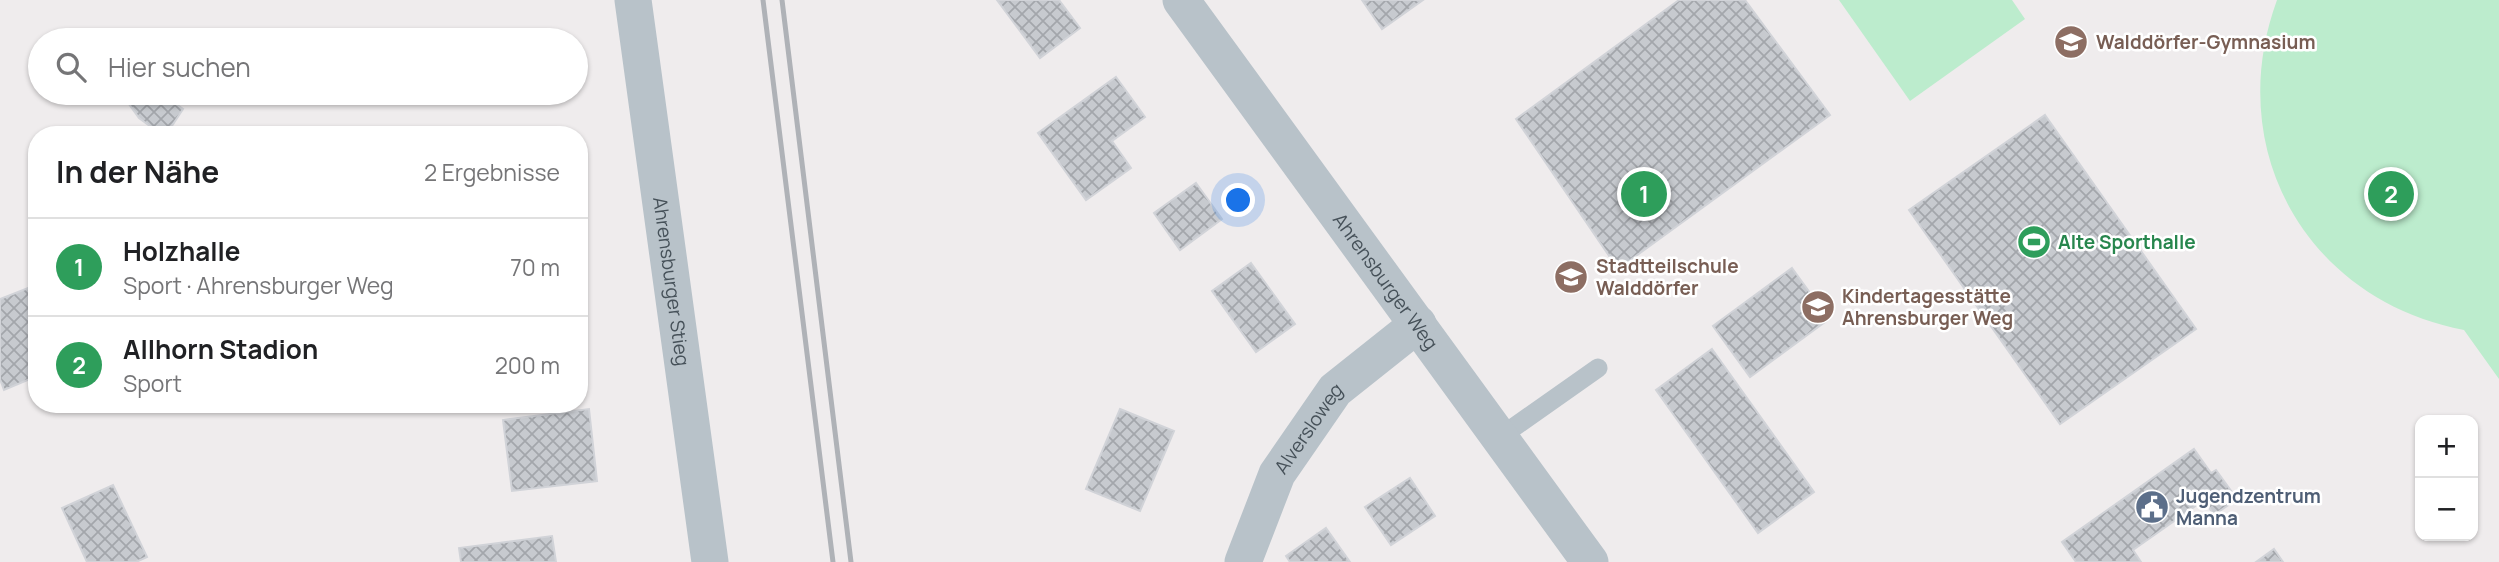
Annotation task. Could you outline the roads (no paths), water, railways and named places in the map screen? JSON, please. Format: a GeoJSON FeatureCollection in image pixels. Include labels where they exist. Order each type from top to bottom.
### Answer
{"type":"FeatureCollection","features":[{"type":"Feature","properties":{"kind":"street","name":"Ahrensburger Stieg"},"geometry":{"type":"LineString","coordinates":[[633,0],[710,562]]}},
{"type":"Feature","properties":{"kind":"street","name":"Ahrensburger Weg"},"geometry":{"type":"LineString","coordinates":[[1181,0],[1590,562]]}},
{"type":"Feature","properties":{"kind":"street","name":"Alversloweg"},"geometry":{"type":"LineString","coordinates":[[1243,562],[1278,474],[1335,390],[1419,324]]}},
{"type":"Feature","properties":{"kind":"lane"},"geometry":{"type":"LineString","coordinates":[[1500,437],[1598,368]]}},
{"type":"Feature","properties":{"kind":"railway"},"geometry":{"type":"LineString","coordinates":[[763,0],[833,562]]}},
{"type":"Feature","properties":{"kind":"railway"},"geometry":{"type":"LineString","coordinates":[[782,0],[851,562]]}},
{"type":"Feature","properties":{"kind":"place","name":"Walddörfer-Gymnasium"},"geometry":{"type":"Point","coordinates":[2071,42]}},
{"type":"Feature","properties":{"kind":"place","name":"Holzhalle"},"geometry":{"type":"Point","coordinates":[1644,194]}},
{"type":"Feature","properties":{"kind":"place","name":"Allhorn Stadion"},"geometry":{"type":"Point","coordinates":[2391,194]}},
{"type":"Feature","properties":{"kind":"place","name":"Alte Sporthalle"},"geometry":{"type":"Point","coordinates":[2034,242]}},
{"type":"Feature","properties":{"kind":"place","name":"Stadtteilschule Walddörfer"},"geometry":{"type":"Point","coordinates":[1571,277]}},
{"type":"Feature","properties":{"kind":"place","name":"Kindertagesstätte Ahrensburger Weg"},"geometry":{"type":"Point","coordinates":[1818,307]}},
{"type":"Feature","properties":{"kind":"place","name":"Jugendzentrum Manna"},"geometry":{"type":"Point","coordinates":[2152,507]}}]}
